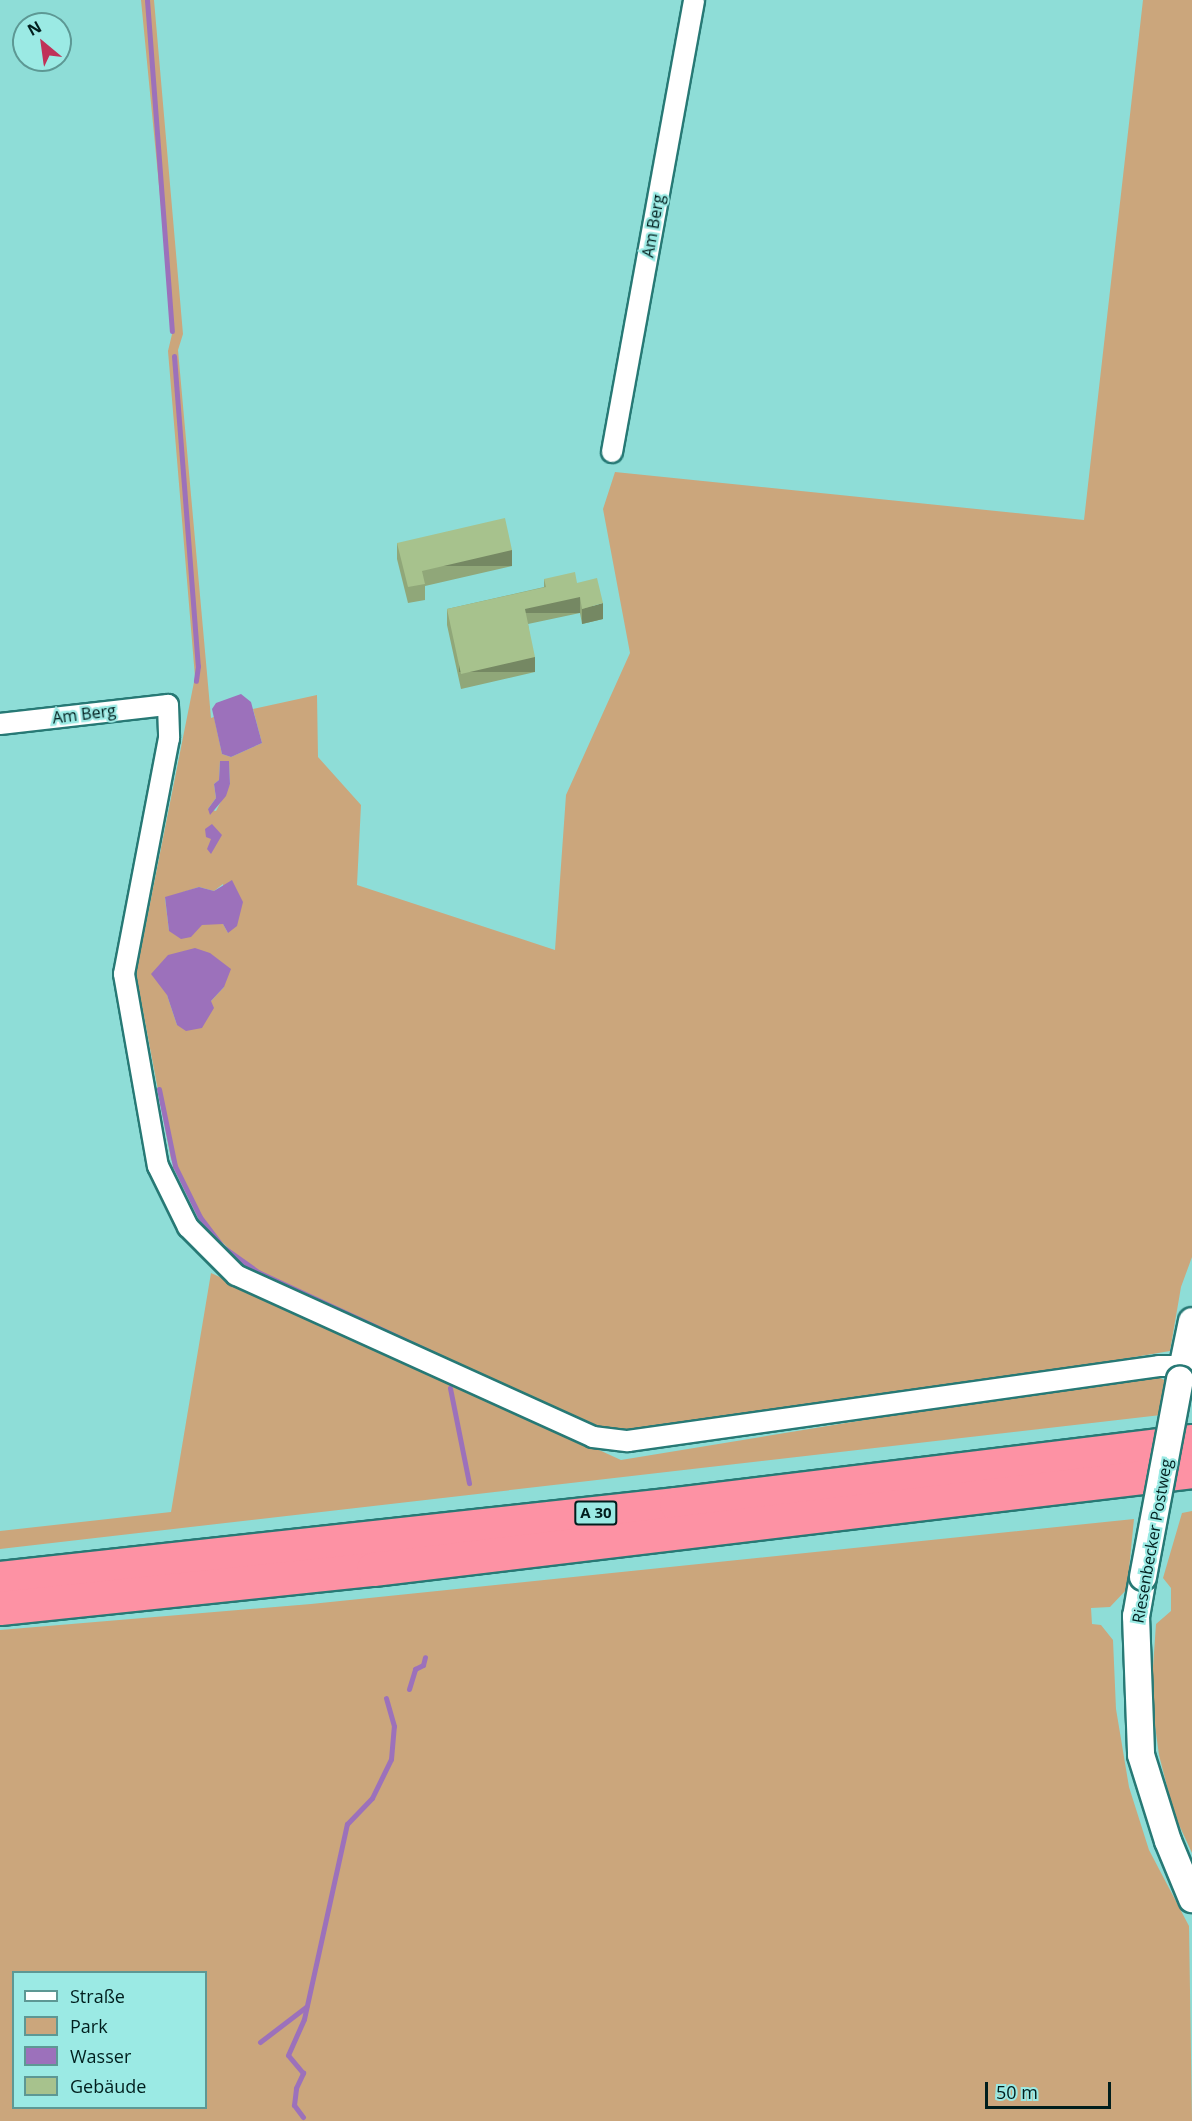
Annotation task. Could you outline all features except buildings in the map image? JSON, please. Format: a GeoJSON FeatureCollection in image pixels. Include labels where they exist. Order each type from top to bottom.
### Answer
{"type":"FeatureCollection","features":[{"type":"Feature","properties":{"kind":"highway","name":"A 30"},"geometry":{"type":"LineString","coordinates":[[0,1578],[653,1506],[1192,1440]]}},
{"type":"Feature","properties":{"kind":"highway","name":"A 30"},"geometry":{"type":"LineString","coordinates":[[0,1608],[397,1567],[1192,1471]]}},
{"type":"Feature","properties":{"kind":"street","name":"Am Berg"},"geometry":{"type":"LineString","coordinates":[[612,452],[694,0]]}},
{"type":"Feature","properties":{"kind":"street","name":"Am Berg"},"geometry":{"type":"LineString","coordinates":[[0,724],[168,705],[169,738],[124,974],[158,1166],[188,1227],[236,1275],[593,1437],[628,1441],[1159,1366],[1181,1373]]}},
{"type":"Feature","properties":{"kind":"street","name":"Riesenbecker Postweg"},"geometry":{"type":"LineString","coordinates":[[1192,1321],[1136,1616],[1141,1755],[1168,1841],[1192,1899]]}},
{"type":"Feature","properties":{"kind":"green space"},"geometry":{"type":"Polygon","coordinates":[[[141,0],[154,0],[183,334],[178,350],[211,718],[214,717],[222,754],[231,757],[262,743],[253,709],[317,695],[318,757],[361,805],[357,885],[555,950],[566,795],[630,653],[603,509],[615,472],[1084,520],[1143,0],[1192,0],[1192,1257],[1181,1287],[1170,1351],[836,1408],[637,1434],[598,1427],[244,1264],[200,1220],[171,1159],[136,974],[195,677],[168,351],[173,330],[141,0]],[[220,761],[219,780],[214,784],[216,798],[208,809],[216,811],[230,784],[229,762],[220,761]],[[223,884],[214,891],[199,887],[165,898],[169,931],[212,923],[223,924],[228,933],[223,884]],[[224,987],[167,995],[177,1025],[211,1001],[224,987]]]}},
{"type":"Feature","properties":{"kind":"green space"},"geometry":{"type":"Polygon","coordinates":[[[211,1273],[621,1460],[1151,1373],[1168,1382],[1161,1415],[0,1549],[0,1531],[171,1512],[211,1273]]]}},
{"type":"Feature","properties":{"kind":"green space"},"geometry":{"type":"Polygon","coordinates":[[[1192,1511],[1192,1853],[1174,1814],[1159,1755],[1151,1696],[1156,1624],[1171,1611],[1171,1588],[1163,1578],[1182,1513],[1192,1511]]]}},
{"type":"Feature","properties":{"kind":"green space"},"geometry":{"type":"Polygon","coordinates":[[[1134,1519],[1127,1589],[1110,1607],[1091,1608],[1092,1624],[1101,1625],[1113,1640],[1116,1709],[1129,1787],[1149,1850],[1189,1926],[1192,2121],[0,2121],[0,1630],[311,1604],[1134,1519]]]}},
{"type":"Feature","properties":{"kind":"water"},"geometry":{"type":"Polygon","coordinates":[[[241,694],[251,702],[262,743],[231,757],[222,754],[212,709],[216,703],[241,694]]]}},
{"type":"Feature","properties":{"kind":"water"},"geometry":{"type":"Polygon","coordinates":[[[220,761],[229,761],[230,784],[226,796],[210,815],[208,809],[216,798],[214,784],[219,780],[220,761]]]}},
{"type":"Feature","properties":{"kind":"water"},"geometry":{"type":"Polygon","coordinates":[[[212,824],[222,835],[211,854],[207,849],[211,839],[206,837],[205,829],[212,824]]]}},
{"type":"Feature","properties":{"kind":"water"},"geometry":{"type":"Polygon","coordinates":[[[232,880],[243,902],[237,926],[228,933],[223,924],[202,925],[191,937],[181,939],[169,931],[165,897],[199,887],[214,891],[232,880]]]}},
{"type":"Feature","properties":{"kind":"water"},"geometry":{"type":"Polygon","coordinates":[[[195,948],[210,953],[231,969],[224,987],[211,1001],[214,1008],[202,1028],[186,1031],[177,1025],[167,995],[151,974],[168,955],[195,948]]]}},
{"type":"Feature","properties":{"kind":"waterway"},"geometry":{"type":"LineString","coordinates":[[147,0],[172,331]]}},
{"type":"Feature","properties":{"kind":"waterway"},"geometry":{"type":"LineString","coordinates":[[174,356],[198,666],[196,681]]}},
{"type":"Feature","properties":{"kind":"waterway"},"geometry":{"type":"LineString","coordinates":[[159,1089],[175,1166],[200,1217],[223,1247],[258,1272],[445,1359]]}},
{"type":"Feature","properties":{"kind":"waterway"},"geometry":{"type":"LineString","coordinates":[[450,1388],[469,1483]]}},
{"type":"Feature","properties":{"kind":"waterway"},"geometry":{"type":"LineString","coordinates":[[409,1689],[415,1669],[423,1665],[425,1657]]}},
{"type":"Feature","properties":{"kind":"waterway"},"geometry":{"type":"LineString","coordinates":[[303,2117],[294,2105],[296,2088],[303,2073],[288,2055],[304,2019],[347,1824],[372,1798],[391,1759],[394,1726],[386,1698]]}},
{"type":"Feature","properties":{"kind":"waterway"},"geometry":{"type":"LineString","coordinates":[[260,2042],[306,2007]]}}]}
